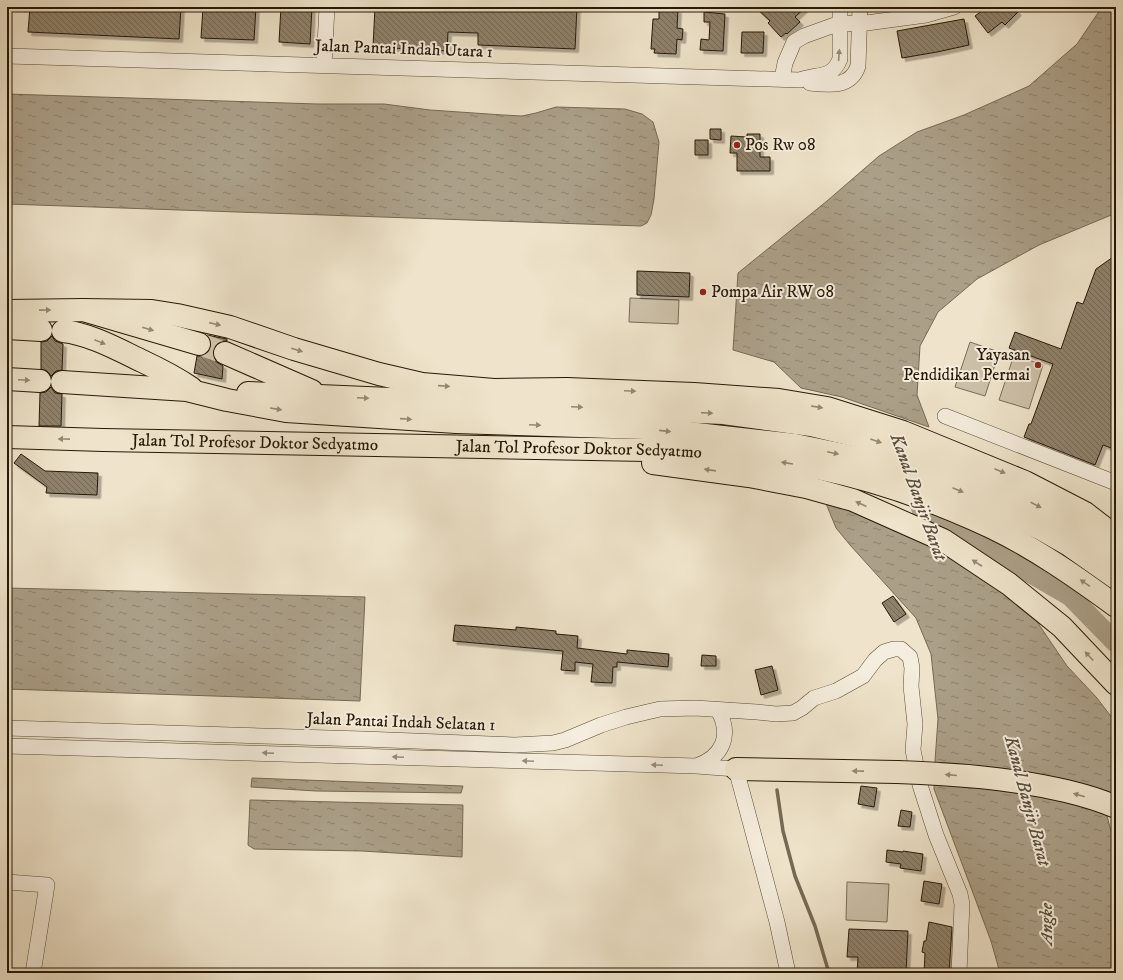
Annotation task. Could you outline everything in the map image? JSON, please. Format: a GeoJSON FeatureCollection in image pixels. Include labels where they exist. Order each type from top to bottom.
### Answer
{"type":"FeatureCollection","features":[{"type":"Feature","properties":{"kind":"highway"},"geometry":{"type":"LineString","coordinates":[[83,310],[199,344]]}},
{"type":"Feature","properties":{"kind":"highway"},"geometry":{"type":"LineString","coordinates":[[7,311],[152,311],[230,327],[294,349],[372,372],[422,384],[494,390],[567,388],[694,394],[779,400],[827,408],[903,432],[1025,482],[1085,513],[1116,537]]}},
{"type":"Feature","properties":{"kind":"highway"},"geometry":{"type":"LineString","coordinates":[[7,328],[41,330]]}},
{"type":"Feature","properties":{"kind":"highway"},"geometry":{"type":"LineString","coordinates":[[63,331],[76,333],[120,350],[178,380],[197,392]]}},
{"type":"Feature","properties":{"kind":"highway","name":"Jalan Tol Profesor Doktor Sedyatmo"},"geometry":{"type":"LineString","coordinates":[[225,354],[324,396]]}},
{"type":"Feature","properties":{"kind":"highway"},"geometry":{"type":"LineString","coordinates":[[7,379],[40,380]]}},
{"type":"Feature","properties":{"kind":"highway","name":"Jalan Tol Profesor Doktor Sedyatmo"},"geometry":{"type":"LineString","coordinates":[[62,382],[187,390],[234,402],[286,411],[456,422],[644,428],[795,444],[926,477],[997,507],[1043,530],[1116,578]]}},
{"type":"Feature","properties":{"kind":"highway","name":"Jalan Tol Profesor Doktor Sedyatmo"},"geometry":{"type":"LineString","coordinates":[[197,392],[723,413],[811,425],[870,439],[949,467],[1007,490],[1063,518],[1116,552]]}},
{"type":"Feature","properties":{"kind":"highway","name":"Jalan Tol Profesor Doktor Sedyatmo"},"geometry":{"type":"LineString","coordinates":[[7,437],[604,450],[630,459],[751,467]]}},
{"type":"Feature","properties":{"kind":"highway"},"geometry":{"type":"LineString","coordinates":[[751,467],[821,469],[885,486],[930,501],[991,527],[1038,553],[1082,581],[1116,606]]}},
{"type":"Feature","properties":{"kind":"highway"},"geometry":{"type":"LineString","coordinates":[[751,467],[806,487],[853,500],[943,540],[1010,584],[1062,627],[1116,684]]}},
{"type":"Feature","properties":{"kind":"highway"},"geometry":{"type":"LineString","coordinates":[[738,774],[934,773],[1038,785],[1078,794],[1116,807]]}},
{"type":"Feature","properties":{"kind":"street"},"geometry":{"type":"LineString","coordinates":[[324,65],[327,7]]}},
{"type":"Feature","properties":{"kind":"street"},"geometry":{"type":"LineString","coordinates":[[800,80],[808,76],[824,75],[832,72],[837,66],[840,59],[840,7]]}},
{"type":"Feature","properties":{"kind":"street"},"geometry":{"type":"LineString","coordinates":[[800,80],[807,83],[828,84],[844,82],[851,79],[856,73],[858,66],[860,7]]}},
{"type":"Feature","properties":{"kind":"street"},"geometry":{"type":"LineString","coordinates":[[782,79],[785,63],[794,42],[804,36],[840,24],[859,24],[954,7]]}},
{"type":"Feature","properties":{"kind":"street","name":"Jalan Pantai Indah Utara 1"},"geometry":{"type":"LineString","coordinates":[[7,56],[800,80]]}},
{"type":"Feature","properties":{"kind":"street"},"geometry":{"type":"LineString","coordinates":[[945,416],[1116,483]]}},
{"type":"Feature","properties":{"kind":"street"},"geometry":{"type":"LineString","coordinates":[[718,710],[776,714],[793,713],[814,698],[836,691],[863,676],[875,660],[884,652],[894,649],[901,650],[910,657],[912,668],[911,686],[914,724],[913,750],[920,785],[936,835],[960,894],[962,904],[959,973]]}},
{"type":"Feature","properties":{"kind":"street","name":"Jalan Pantai Indah Selatan 1"},"geometry":{"type":"LineString","coordinates":[[7,728],[515,745],[553,743],[635,714],[652,711],[682,708],[718,710],[725,727],[725,735],[722,744],[718,752],[712,758],[705,763],[696,766]]}},
{"type":"Feature","properties":{"kind":"street","name":"Jalan Pantai Indah Selatan 1"},"geometry":{"type":"LineString","coordinates":[[7,746],[696,766],[738,774]]}},
{"type":"Feature","properties":{"kind":"street"},"geometry":{"type":"LineString","coordinates":[[738,774],[777,922],[788,973]]}},
{"type":"Feature","properties":{"kind":"street"},"geometry":{"type":"LineString","coordinates":[[7,882],[47,884],[33,973]]}},
{"type":"Feature","properties":{"kind":"shaded area"},"geometry":{"type":"Polygon","coordinates":[[[630,298],[679,300],[678,324],[629,322],[630,298]]]}},
{"type":"Feature","properties":{"kind":"shaded area"},"geometry":{"type":"Polygon","coordinates":[[[970,342],[999,352],[985,396],[955,387],[970,342]]]}},
{"type":"Feature","properties":{"kind":"shaded area"},"geometry":{"type":"Polygon","coordinates":[[[1014,355],[1043,365],[1029,409],[999,400],[1014,355]]]}},
{"type":"Feature","properties":{"kind":"shaded area"},"geometry":{"type":"Polygon","coordinates":[[[847,882],[889,884],[887,922],[846,920],[847,882]]]}},
{"type":"Feature","properties":{"kind":"water"},"geometry":{"type":"Polygon","coordinates":[[[1102,7],[1116,7],[1116,213],[1039,245],[977,279],[938,312],[920,346],[917,395],[929,427],[842,397],[801,388],[774,362],[733,350],[738,273],[827,201],[879,156],[917,132],[964,115],[1029,86],[1077,44],[1102,7]]]}},
{"type":"Feature","properties":{"kind":"water"},"geometry":{"type":"Polygon","coordinates":[[[7,94],[317,104],[384,104],[430,110],[522,116],[556,107],[625,109],[642,114],[653,122],[659,142],[654,199],[651,215],[647,223],[641,226],[7,204],[7,94]]]}},
{"type":"Feature","properties":{"kind":"water","name":"Angke"},"geometry":{"type":"Polygon","coordinates":[[[825,501],[944,546],[1025,604],[1067,666],[1097,698],[1116,723],[1116,800],[1103,795],[1116,850],[1116,973],[1000,973],[991,941],[934,789],[938,719],[931,654],[916,618],[836,528],[825,501]]]}},
{"type":"Feature","properties":{"kind":"water"},"geometry":{"type":"Polygon","coordinates":[[[7,588],[365,597],[360,701],[7,689],[7,588]]]}},
{"type":"Feature","properties":{"kind":"water"},"geometry":{"type":"Polygon","coordinates":[[[252,778],[463,786],[461,793],[316,791],[251,787],[252,778]]]}},
{"type":"Feature","properties":{"kind":"water"},"geometry":{"type":"Polygon","coordinates":[[[250,800],[463,805],[462,857],[362,851],[254,849],[248,845],[250,800]]]}},
{"type":"Feature","properties":{"kind":"building"},"geometry":{"type":"Polygon","coordinates":[[[30,7],[181,7],[179,39],[28,32],[30,7]]]}},
{"type":"Feature","properties":{"kind":"building"},"geometry":{"type":"Polygon","coordinates":[[[203,7],[256,7],[254,40],[201,38],[203,7]]]}},
{"type":"Feature","properties":{"kind":"building"},"geometry":{"type":"Polygon","coordinates":[[[281,7],[312,7],[310,44],[279,42],[281,7]]]}},
{"type":"Feature","properties":{"kind":"building"},"geometry":{"type":"Polygon","coordinates":[[[375,7],[577,7],[575,49],[478,45],[478,33],[448,32],[447,51],[373,47],[375,7]]]}},
{"type":"Feature","properties":{"kind":"building"},"geometry":{"type":"Polygon","coordinates":[[[662,7],[678,10],[677,28],[683,29],[682,40],[677,39],[676,54],[654,53],[655,49],[651,49],[653,19],[659,19],[659,12],[662,11],[662,7]]]}},
{"type":"Feature","properties":{"kind":"building"},"geometry":{"type":"Polygon","coordinates":[[[755,7],[806,7],[795,17],[800,22],[787,34],[786,33],[781,37],[768,23],[770,21],[755,7]]]}},
{"type":"Feature","properties":{"kind":"building"},"geometry":{"type":"Polygon","coordinates":[[[987,7],[1013,7],[1018,12],[1005,25],[1002,22],[988,33],[975,16],[987,7]]]}},
{"type":"Feature","properties":{"kind":"building"},"geometry":{"type":"Polygon","coordinates":[[[704,12],[725,14],[723,51],[700,50],[701,39],[709,40],[710,22],[704,22],[704,12]]]}},
{"type":"Feature","properties":{"kind":"building"},"geometry":{"type":"Polygon","coordinates":[[[964,19],[969,45],[902,58],[897,31],[964,19]]]}},
{"type":"Feature","properties":{"kind":"building"},"geometry":{"type":"Polygon","coordinates":[[[742,32],[764,32],[763,53],[741,53],[742,32]]]}},
{"type":"Feature","properties":{"kind":"building"},"geometry":{"type":"Polygon","coordinates":[[[710,129],[721,129],[721,140],[710,139],[710,129]]]}},
{"type":"Feature","properties":{"kind":"building"},"geometry":{"type":"Polygon","coordinates":[[[747,134],[760,134],[760,157],[770,157],[770,171],[737,171],[737,153],[730,153],[731,136],[747,137],[747,134]]]}},
{"type":"Feature","properties":{"kind":"building"},"geometry":{"type":"Polygon","coordinates":[[[695,140],[708,140],[708,155],[695,155],[695,140]]]}},
{"type":"Feature","properties":{"kind":"building"},"geometry":{"type":"Polygon","coordinates":[[[1116,255],[1116,444],[1114,449],[1103,445],[1095,465],[1024,437],[1029,424],[1031,424],[1053,364],[1009,348],[1015,332],[1061,349],[1077,302],[1083,304],[1096,269],[1116,255]]]}},
{"type":"Feature","properties":{"kind":"building"},"geometry":{"type":"Polygon","coordinates":[[[637,271],[690,273],[689,297],[637,295],[637,271]]]}},
{"type":"Feature","properties":{"kind":"building"},"geometry":{"type":"Polygon","coordinates":[[[207,335],[227,339],[227,341],[217,343],[213,348],[215,361],[223,366],[222,379],[194,373],[197,356],[202,356],[211,348],[211,341],[207,335]]]}},
{"type":"Feature","properties":{"kind":"building"},"geometry":{"type":"Polygon","coordinates":[[[52,336],[55,341],[63,344],[62,370],[56,371],[51,376],[47,371],[41,369],[41,342],[47,341],[52,336]]]}},
{"type":"Feature","properties":{"kind":"building"},"geometry":{"type":"Polygon","coordinates":[[[51,387],[55,393],[62,394],[61,426],[39,426],[40,393],[46,392],[51,387]]]}},
{"type":"Feature","properties":{"kind":"building"},"geometry":{"type":"Polygon","coordinates":[[[21,454],[45,471],[98,473],[97,495],[46,493],[47,487],[14,463],[21,454]]]}},
{"type":"Feature","properties":{"kind":"building"},"geometry":{"type":"Polygon","coordinates":[[[893,596],[906,614],[894,622],[882,603],[893,596]]]}},
{"type":"Feature","properties":{"kind":"building"},"geometry":{"type":"Polygon","coordinates":[[[455,625],[516,630],[516,627],[556,631],[556,634],[578,636],[577,648],[627,654],[627,650],[669,654],[668,667],[617,662],[617,667],[613,667],[612,683],[591,682],[593,664],[575,662],[575,671],[561,670],[563,651],[453,641],[455,625]]]}},
{"type":"Feature","properties":{"kind":"building"},"geometry":{"type":"Polygon","coordinates":[[[702,655],[716,656],[716,666],[701,666],[702,655]]]}},
{"type":"Feature","properties":{"kind":"building"},"geometry":{"type":"Polygon","coordinates":[[[772,666],[778,690],[761,695],[755,670],[772,666]]]}},
{"type":"Feature","properties":{"kind":"building"},"geometry":{"type":"Polygon","coordinates":[[[861,786],[877,788],[874,807],[858,804],[861,786]]]}},
{"type":"Feature","properties":{"kind":"building"},"geometry":{"type":"Polygon","coordinates":[[[901,810],[912,812],[910,827],[898,826],[901,810]]]}},
{"type":"Feature","properties":{"kind":"building"},"geometry":{"type":"Polygon","coordinates":[[[887,850],[923,854],[921,871],[900,868],[901,864],[886,862],[887,850]]]}},
{"type":"Feature","properties":{"kind":"building"},"geometry":{"type":"Polygon","coordinates":[[[924,881],[942,884],[939,904],[921,901],[924,881]]]}},
{"type":"Feature","properties":{"kind":"building"},"geometry":{"type":"Polygon","coordinates":[[[929,922],[952,927],[949,973],[924,973],[925,953],[922,952],[924,941],[926,941],[929,922]]]}},
{"type":"Feature","properties":{"kind":"building"},"geometry":{"type":"Polygon","coordinates":[[[849,929],[908,931],[906,973],[857,973],[858,957],[847,957],[849,929]]]}},
{"type":"Feature","properties":{"kind":"waterway","name":"Kanal Banjir Barat"},"geometry":{"type":"LineString","coordinates":[[913,485],[934,545]]}},
{"type":"Feature","properties":{"kind":"waterway"},"geometry":{"type":"LineString","coordinates":[[922,510],[1070,596],[1116,643]]}},
{"type":"Feature","properties":{"kind":"waterway"},"geometry":{"type":"LineString","coordinates":[[777,790],[783,831],[795,876],[815,926],[829,973]]}},
{"type":"Feature","properties":{"kind":"tunnel"},"geometry":{"type":"LineString","coordinates":[[199,344],[225,353]]}},
{"type":"Feature","properties":{"kind":"place","name":"Pos Rw 08"},"geometry":{"type":"Point","coordinates":[737,145]}},
{"type":"Feature","properties":{"kind":"place","name":"Pompa Air RW 08"},"geometry":{"type":"Point","coordinates":[703,292]}},
{"type":"Feature","properties":{"kind":"place","name":"Yayasan Pendidikan Permai"},"geometry":{"type":"Point","coordinates":[1038,365]}}]}
